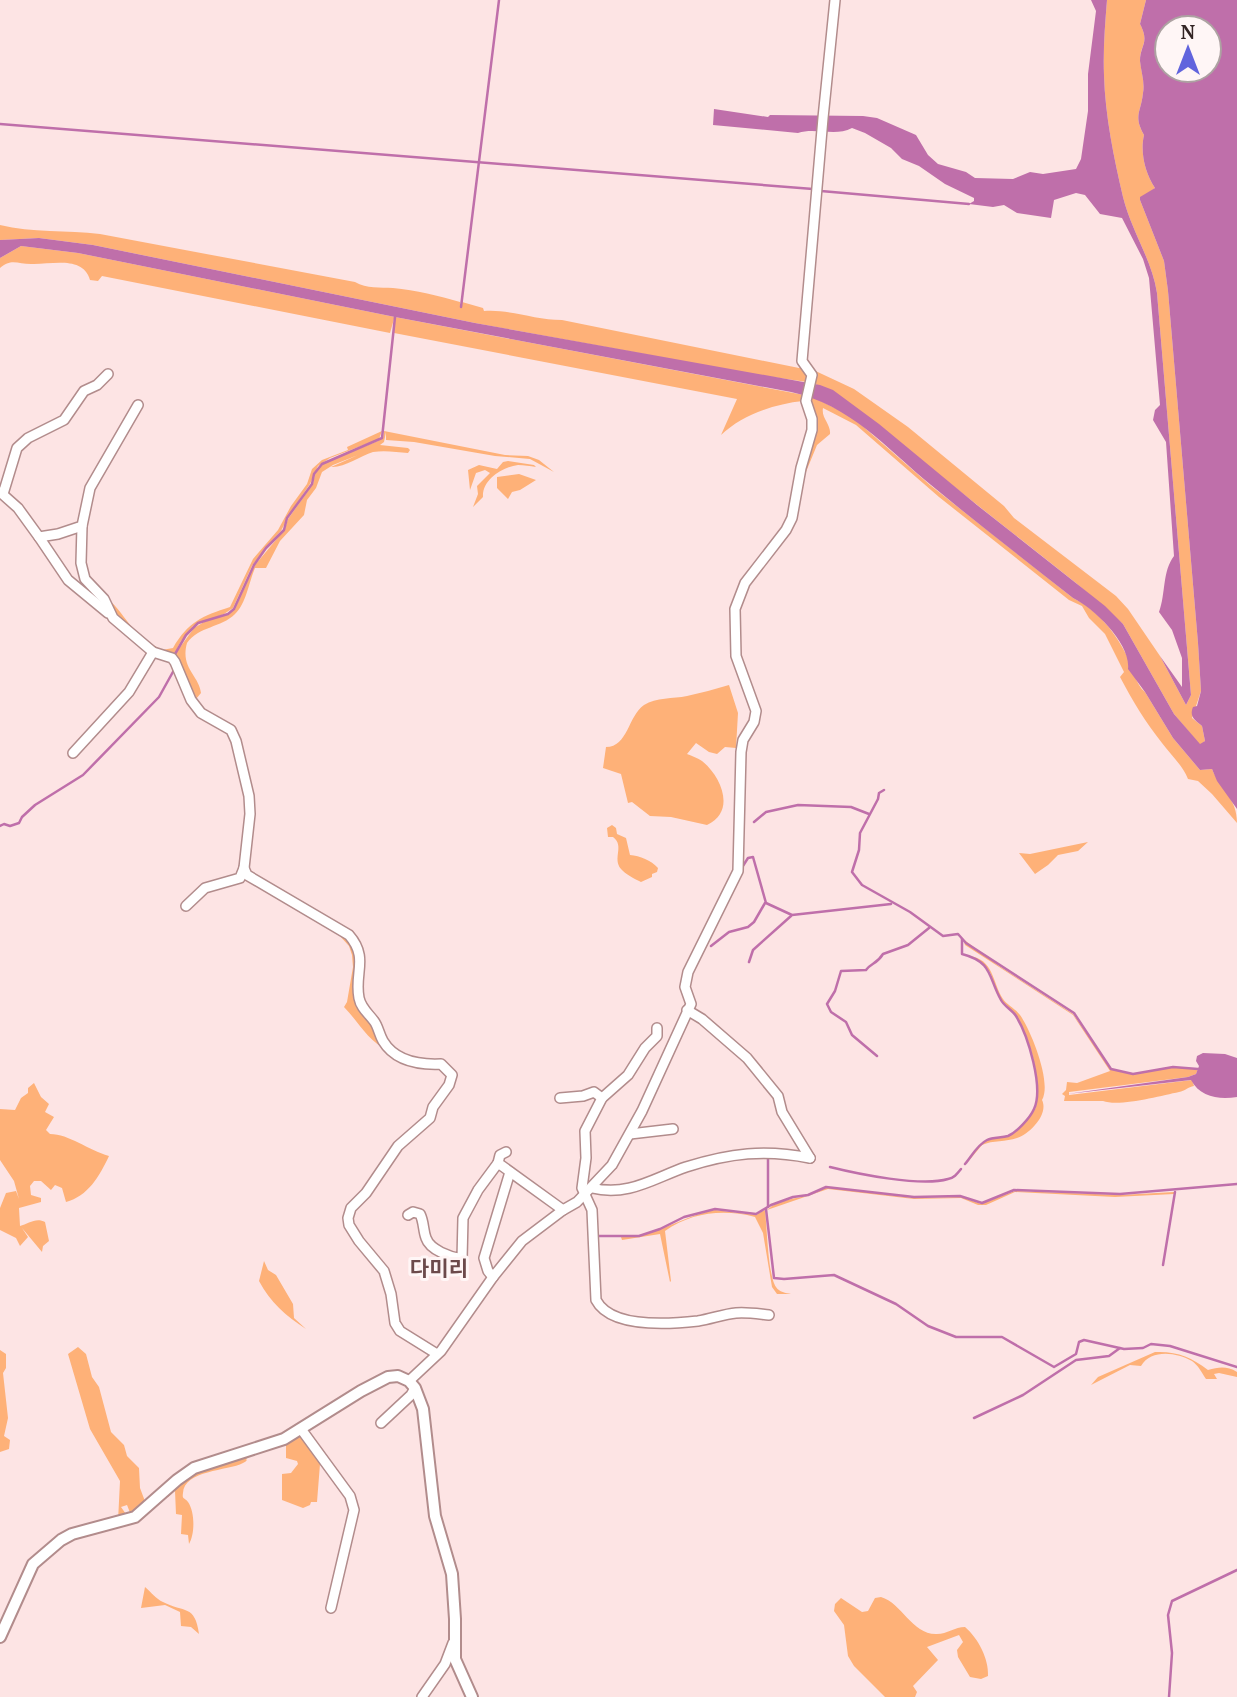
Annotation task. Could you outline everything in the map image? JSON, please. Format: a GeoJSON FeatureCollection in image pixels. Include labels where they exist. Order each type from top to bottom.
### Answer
{"type":"FeatureCollection","features":[{"type":"Feature","properties":{"kind":"street"},"geometry":{"type":"LineString","coordinates":[[381,1423],[411,1395],[412,1385],[522,1241],[588,1191],[612,1164],[631,1134],[691,1002],[685,987],[688,972],[738,871],[741,752],[743,740],[757,711],[736,656],[735,609],[745,583],[786,530],[792,518],[804,455],[812,430],[812,419],[806,401],[812,374],[803,361],[805,313],[835,0]]}},
{"type":"Feature","properties":{"kind":"street"},"geometry":{"type":"LineString","coordinates":[[108,374],[97,385],[84,391],[64,419],[28,438],[17,449],[1,493],[18,508],[68,580],[153,652],[172,658],[196,707],[201,713],[231,730],[236,741],[250,805],[244,868],[240,878],[205,888],[187,906]]}},
{"type":"Feature","properties":{"kind":"street"},"geometry":{"type":"LineString","coordinates":[[114,618],[104,599],[85,579],[81,564],[82,526],[90,488],[138,405]]}},
{"type":"Feature","properties":{"kind":"street"},"geometry":{"type":"LineString","coordinates":[[39,537],[82,526]]}},
{"type":"Feature","properties":{"kind":"street"},"geometry":{"type":"LineString","coordinates":[[73,753],[129,692],[153,652]]}},
{"type":"Feature","properties":{"kind":"street"},"geometry":{"type":"LineString","coordinates":[[244,868],[253,880],[330,922],[355,943],[361,960],[358,995],[360,1002],[376,1022],[382,1040],[389,1049],[420,1065],[441,1064],[452,1075],[449,1085],[433,1107],[430,1118],[398,1146],[366,1193],[351,1208],[348,1218],[349,1225],[359,1241],[384,1271],[395,1323],[400,1331],[437,1354]]}},
{"type":"Feature","properties":{"kind":"street"},"geometry":{"type":"LineString","coordinates":[[588,1191],[631,1190],[687,1167],[749,1152],[781,1153],[810,1158],[782,1112],[778,1096],[747,1058],[687,1010]]}},
{"type":"Feature","properties":{"kind":"street"},"geometry":{"type":"LineString","coordinates":[[657,1028],[657,1035],[628,1075],[603,1098],[585,1131],[586,1158],[582,1181],[588,1191],[592,1210],[596,1300],[607,1312],[631,1322],[699,1321],[736,1313],[769,1315]]}},
{"type":"Feature","properties":{"kind":"street"},"geometry":{"type":"LineString","coordinates":[[560,1098],[594,1092],[603,1098]]}},
{"type":"Feature","properties":{"kind":"street"},"geometry":{"type":"LineString","coordinates":[[631,1134],[673,1129]]}},
{"type":"Feature","properties":{"kind":"street"},"geometry":{"type":"LineString","coordinates":[[408,1215],[413,1212],[421,1214],[426,1239],[430,1244],[447,1255],[462,1259],[463,1218],[478,1190],[498,1163],[500,1155],[506,1152]]}},
{"type":"Feature","properties":{"kind":"street"},"geometry":{"type":"LineString","coordinates":[[498,1163],[563,1210]]}},
{"type":"Feature","properties":{"kind":"street"},"geometry":{"type":"LineString","coordinates":[[494,1277],[488,1271],[484,1258],[510,1172]]}},
{"type":"Feature","properties":{"kind":"street"},"geometry":{"type":"LineString","coordinates":[[0,1637],[33,1564],[61,1540],[72,1534],[121,1523],[135,1517],[194,1468],[266,1446],[302,1429],[328,1410],[388,1377],[398,1376],[412,1385],[423,1409],[435,1516],[452,1574],[455,1659],[472,1697]]}},
{"type":"Feature","properties":{"kind":"street"},"geometry":{"type":"LineString","coordinates":[[302,1429],[349,1496],[354,1510],[331,1608]]}},
{"type":"Feature","properties":{"kind":"street"},"geometry":{"type":"LineString","coordinates":[[422,1697],[446,1664],[454,1641]]}},
{"type":"Feature","properties":{"kind":"shaded area"},"geometry":{"type":"Polygon","coordinates":[[[1091,0],[1107,0],[1104,66],[1110,137],[1127,209],[1151,269],[1157,293],[1191,695],[1186,705],[1160,656],[1182,687],[1182,658],[1172,630],[1159,612],[1168,569],[1174,556],[1166,442],[1153,420],[1155,410],[1160,405],[1149,278],[1143,259],[1122,218],[1100,214],[1085,195],[1076,193],[1054,200],[1051,218],[1017,213],[1004,205],[993,207],[969,204],[974,198],[945,184],[919,166],[902,159],[891,148],[852,128],[839,132],[798,133],[713,125],[714,109],[768,117],[863,116],[877,118],[916,135],[928,155],[938,164],[966,172],[975,178],[1013,179],[1030,172],[1043,174],[1076,169],[1081,159],[1088,111],[1088,74],[1096,11],[1091,0]]]}},
{"type":"Feature","properties":{"kind":"shaded area"},"geometry":{"type":"Polygon","coordinates":[[[1107,0],[1146,0],[1140,24],[1144,40],[1140,55],[1143,89],[1138,118],[1144,135],[1144,162],[1155,188],[1140,200],[1164,261],[1168,291],[1201,691],[1192,718],[1202,726],[1205,741],[1200,745],[1174,714],[1123,624],[1076,583],[833,391],[812,383],[807,367],[854,389],[908,427],[1004,506],[1014,518],[1116,596],[1160,656],[1186,705],[1191,695],[1157,293],[1151,269],[1127,209],[1111,137],[1104,66],[1107,0]]]}},
{"type":"Feature","properties":{"kind":"shaded area"},"geometry":{"type":"Polygon","coordinates":[[[1146,0],[1237,0],[1237,809],[1217,781],[1212,769],[1200,770],[1173,738],[1128,669],[1124,649],[1118,638],[1101,619],[966,514],[850,417],[812,398],[78,253],[21,246],[0,258],[0,240],[39,238],[93,245],[475,323],[820,385],[833,390],[1105,606],[1123,624],[1174,714],[1200,744],[1205,741],[1202,726],[1193,718],[1192,713],[1201,691],[1168,291],[1164,261],[1140,200],[1140,197],[1155,188],[1144,162],[1144,135],[1138,118],[1143,89],[1140,56],[1144,40],[1140,24],[1146,0]]]}},
{"type":"Feature","properties":{"kind":"shaded area"},"geometry":{"type":"Polygon","coordinates":[[[0,225],[100,234],[355,282],[369,287],[419,292],[460,302],[460,308],[462,302],[483,308],[484,311],[562,320],[799,368],[803,366],[810,376],[807,382],[752,374],[475,323],[93,245],[39,238],[0,240],[0,225]]]}},
{"type":"Feature","properties":{"kind":"shaded area"},"geometry":{"type":"Polygon","coordinates":[[[21,246],[78,253],[804,395],[803,401],[759,412],[721,435],[737,399],[394,333],[394,319],[390,333],[102,276],[98,281],[90,280],[81,267],[73,264],[11,262],[0,268],[0,258],[21,246]]]}},
{"type":"Feature","properties":{"kind":"shaded area"},"geometry":{"type":"Polygon","coordinates":[[[811,396],[851,416],[930,485],[1105,623],[1118,640],[1139,685],[1173,738],[1200,770],[1212,769],[1234,807],[1237,823],[1198,781],[1188,779],[1150,727],[1120,677],[1124,672],[1105,634],[1089,618],[1082,606],[1069,600],[939,497],[856,425],[823,408],[830,434],[817,445],[801,484],[811,396]]]}},
{"type":"Feature","properties":{"kind":"shaded area"},"geometry":{"type":"Polygon","coordinates":[[[382,431],[379,439],[330,458],[318,466],[281,531],[252,566],[233,608],[193,626],[173,656],[144,641],[111,607],[106,598],[147,641],[162,650],[173,648],[190,626],[230,607],[253,559],[278,530],[307,484],[312,469],[322,460],[348,450],[347,447],[382,431]]]}},
{"type":"Feature","properties":{"kind":"shaded area"},"geometry":{"type":"Polygon","coordinates":[[[384,431],[505,455],[528,456],[539,460],[554,472],[530,459],[386,440],[386,432],[384,442],[380,445],[408,448],[408,453],[373,452],[347,464],[331,467],[358,455],[333,465],[322,472],[316,488],[307,500],[304,515],[280,541],[266,568],[255,568],[239,610],[229,619],[198,633],[187,643],[186,659],[201,693],[196,699],[197,704],[173,657],[194,628],[235,609],[255,565],[285,529],[288,519],[313,484],[315,474],[322,464],[378,441],[383,438],[384,431]]]}},
{"type":"Feature","properties":{"kind":"shaded area"},"geometry":{"type":"Polygon","coordinates":[[[503,462],[536,467],[518,465],[506,468],[489,480],[483,497],[473,507],[478,494],[477,486],[490,473],[485,470],[476,473],[470,490],[468,470],[479,465],[497,469],[503,462]]]}},
{"type":"Feature","properties":{"kind":"shaded area"},"geometry":{"type":"Polygon","coordinates":[[[519,474],[536,480],[512,492],[508,499],[497,488],[497,477],[519,474]]]}},
{"type":"Feature","properties":{"kind":"shaded area"},"geometry":{"type":"Polygon","coordinates":[[[729,685],[738,713],[736,748],[725,747],[717,754],[696,743],[687,754],[702,761],[720,785],[723,803],[716,819],[707,825],[671,817],[650,816],[632,802],[628,803],[621,774],[603,768],[606,747],[619,742],[634,716],[649,702],[729,685]]]}},
{"type":"Feature","properties":{"kind":"shaded area"},"geometry":{"type":"Polygon","coordinates":[[[612,825],[617,834],[626,838],[630,855],[645,859],[658,868],[652,877],[641,882],[621,869],[618,844],[613,837],[608,837],[607,828],[612,825]]]}},
{"type":"Feature","properties":{"kind":"shaded area"},"geometry":{"type":"Polygon","coordinates":[[[1088,842],[1078,851],[1058,855],[1035,874],[1019,853],[1030,854],[1088,842]]]}},
{"type":"Feature","properties":{"kind":"shaded area"},"geometry":{"type":"Polygon","coordinates":[[[329,924],[341,931],[356,950],[356,990],[388,1050],[369,1037],[344,1007],[353,967],[352,955],[349,946],[329,924]]]}},
{"type":"Feature","properties":{"kind":"shaded area"},"geometry":{"type":"Polygon","coordinates":[[[963,939],[1073,1014],[1111,1069],[1133,1074],[1173,1067],[1198,1069],[1196,1074],[1188,1077],[1069,1092],[1069,1095],[1192,1080],[1194,1086],[1129,1102],[1064,1101],[1065,1096],[1062,1094],[1066,1090],[1067,1082],[1077,1083],[1110,1071],[1073,1015],[965,945],[963,939]]]}},
{"type":"Feature","properties":{"kind":"shaded area"},"geometry":{"type":"Polygon","coordinates":[[[969,956],[988,966],[1003,999],[1026,1025],[1040,1059],[1044,1092],[1041,1117],[1032,1128],[1017,1138],[982,1145],[967,1163],[984,1142],[1010,1135],[1021,1126],[1036,1107],[1037,1097],[1033,1058],[1020,1022],[998,995],[989,971],[969,956]]]}},
{"type":"Feature","properties":{"kind":"shaded area"},"geometry":{"type":"Polygon","coordinates":[[[1203,1053],[1225,1054],[1237,1058],[1237,1097],[1223,1098],[1205,1094],[1191,1080],[1067,1094],[1188,1077],[1196,1074],[1199,1066],[1197,1056],[1203,1053]]]}},
{"type":"Feature","properties":{"kind":"shaded area"},"geometry":{"type":"Polygon","coordinates":[[[34,1083],[41,1097],[49,1104],[45,1112],[54,1117],[46,1130],[50,1134],[109,1156],[92,1185],[74,1199],[66,1202],[62,1188],[55,1185],[51,1190],[41,1181],[34,1181],[30,1186],[31,1195],[41,1198],[41,1202],[19,1208],[20,1226],[35,1221],[45,1222],[49,1241],[43,1246],[42,1252],[22,1228],[28,1237],[20,1246],[16,1238],[0,1230],[0,1208],[6,1193],[16,1191],[19,1199],[14,1181],[0,1160],[0,1109],[15,1110],[34,1083]]]}},
{"type":"Feature","properties":{"kind":"shaded area"},"geometry":{"type":"Polygon","coordinates":[[[826,1187],[914,1198],[961,1197],[981,1204],[1015,1191],[1174,1194],[1115,1197],[1015,1192],[986,1205],[978,1205],[961,1198],[914,1199],[828,1189],[767,1210],[782,1201],[810,1195],[826,1187]]]}},
{"type":"Feature","properties":{"kind":"shaded area"},"geometry":{"type":"Polygon","coordinates":[[[715,1210],[756,1215],[765,1210],[773,1281],[779,1290],[791,1294],[777,1294],[772,1287],[763,1233],[755,1217],[732,1213],[708,1214],[686,1220],[665,1231],[670,1282],[660,1234],[622,1240],[621,1237],[646,1234],[691,1217],[715,1210]]]}},
{"type":"Feature","properties":{"kind":"shaded area"},"geometry":{"type":"Polygon","coordinates":[[[264,1261],[268,1270],[276,1275],[293,1304],[294,1318],[306,1329],[279,1308],[263,1289],[259,1281],[264,1261]]]}},
{"type":"Feature","properties":{"kind":"shaded area"},"geometry":{"type":"Polygon","coordinates":[[[78,1347],[86,1354],[92,1377],[99,1387],[111,1432],[124,1445],[127,1456],[139,1468],[140,1488],[146,1504],[131,1515],[127,1505],[121,1507],[128,1517],[118,1521],[120,1481],[90,1429],[68,1354],[78,1347]]]}},
{"type":"Feature","properties":{"kind":"shaded area"},"geometry":{"type":"Polygon","coordinates":[[[0,1350],[6,1354],[6,1368],[3,1373],[8,1418],[4,1436],[10,1440],[9,1449],[0,1452],[0,1350]]]}},
{"type":"Feature","properties":{"kind":"shaded area"},"geometry":{"type":"Polygon","coordinates":[[[1155,1352],[1183,1356],[1196,1362],[1208,1370],[1230,1369],[1237,1372],[1237,1377],[1219,1373],[1214,1374],[1217,1379],[1206,1379],[1192,1361],[1164,1354],[1151,1357],[1141,1366],[1130,1365],[1091,1385],[1098,1377],[1155,1352]]]}},
{"type":"Feature","properties":{"kind":"shaded area"},"geometry":{"type":"Polygon","coordinates":[[[298,1433],[320,1464],[317,1502],[311,1502],[303,1508],[282,1500],[282,1474],[291,1473],[298,1464],[297,1461],[286,1458],[286,1444],[262,1450],[243,1463],[208,1472],[185,1485],[183,1497],[192,1511],[193,1523],[189,1544],[188,1535],[181,1534],[182,1515],[176,1514],[175,1491],[168,1497],[168,1491],[192,1472],[298,1433]]]}},
{"type":"Feature","properties":{"kind":"shaded area"},"geometry":{"type":"Polygon","coordinates":[[[145,1587],[160,1601],[191,1614],[195,1618],[199,1634],[191,1627],[181,1626],[180,1612],[165,1605],[141,1608],[145,1587]]]}},
{"type":"Feature","properties":{"kind":"shaded area"},"geometry":{"type":"Polygon","coordinates":[[[881,1597],[895,1605],[914,1624],[928,1633],[941,1634],[965,1627],[982,1649],[988,1676],[981,1679],[970,1677],[958,1657],[957,1650],[963,1642],[959,1635],[927,1647],[938,1660],[913,1686],[917,1692],[915,1697],[885,1697],[854,1666],[848,1656],[844,1625],[834,1611],[835,1604],[841,1598],[862,1612],[868,1611],[875,1598],[881,1597]]]}},
{"type":"Feature","properties":{"kind":"waterway"},"geometry":{"type":"LineString","coordinates":[[461,307],[499,0]]}},
{"type":"Feature","properties":{"kind":"waterway"},"geometry":{"type":"LineString","coordinates":[[0,124],[813,189]]}},
{"type":"Feature","properties":{"kind":"waterway"},"geometry":{"type":"LineString","coordinates":[[821,191],[969,204]]}},
{"type":"Feature","properties":{"kind":"waterway"},"geometry":{"type":"LineString","coordinates":[[175,654],[186,635],[198,623],[228,614],[234,609],[254,565],[284,530],[287,518],[312,484],[314,474],[322,464],[382,438],[395,317]]}},
{"type":"Feature","properties":{"kind":"waterway"},"geometry":{"type":"LineString","coordinates":[[0,826],[19,823],[35,805],[83,775],[159,697],[174,670]]}},
{"type":"Feature","properties":{"kind":"waterway"},"geometry":{"type":"LineString","coordinates":[[884,790],[879,793],[860,833],[859,850],[852,872],[862,885],[910,912],[943,936],[958,934],[966,943],[1074,1013],[1111,1069],[1133,1074],[1173,1067],[1198,1069]]}},
{"type":"Feature","properties":{"kind":"waterway"},"geometry":{"type":"LineString","coordinates":[[754,822],[766,812],[798,805],[851,807],[869,814]]}},
{"type":"Feature","properties":{"kind":"waterway"},"geometry":{"type":"LineString","coordinates":[[741,869],[748,858],[753,857],[766,903],[792,915],[891,904]]}},
{"type":"Feature","properties":{"kind":"waterway"},"geometry":{"type":"LineString","coordinates":[[711,946],[729,932],[748,927],[765,903]]}},
{"type":"Feature","properties":{"kind":"waterway"},"geometry":{"type":"LineString","coordinates":[[749,962],[753,950],[791,916]]}},
{"type":"Feature","properties":{"kind":"waterway"},"geometry":{"type":"LineString","coordinates":[[877,1056],[852,1035],[846,1022],[831,1012],[827,1004],[835,991],[841,971],[866,970],[883,954],[908,945],[929,928]]}},
{"type":"Feature","properties":{"kind":"waterway"},"geometry":{"type":"LineString","coordinates":[[962,939],[962,954],[985,966],[1001,1000],[1021,1025],[1030,1048],[1037,1088],[1034,1109],[1023,1124],[1008,1136],[983,1142],[965,1164]]}},
{"type":"Feature","properties":{"kind":"waterway"},"geometry":{"type":"LineString","coordinates":[[768,1155],[768,1207]]}},
{"type":"Feature","properties":{"kind":"waterway"},"geometry":{"type":"LineString","coordinates":[[830,1167],[906,1181],[950,1178],[961,1169]]}},
{"type":"Feature","properties":{"kind":"waterway"},"geometry":{"type":"LineString","coordinates":[[597,1236],[639,1236],[684,1217],[715,1209],[756,1214],[771,1205],[826,1187],[914,1197],[960,1196],[982,1203],[1014,1190],[1120,1194],[1237,1184]]}},
{"type":"Feature","properties":{"kind":"waterway"},"geometry":{"type":"LineString","coordinates":[[1163,1265],[1175,1192]]}},
{"type":"Feature","properties":{"kind":"waterway"},"geometry":{"type":"LineString","coordinates":[[766,1209],[774,1278],[834,1275],[896,1304],[928,1326],[956,1337],[1002,1337],[1054,1367],[1076,1354],[1079,1342],[1084,1340],[1124,1349],[1143,1348],[1151,1344],[1170,1346],[1237,1367]]}},
{"type":"Feature","properties":{"kind":"waterway"},"geometry":{"type":"LineString","coordinates":[[974,1418],[1023,1395],[1076,1360],[1109,1356],[1120,1348]]}},
{"type":"Feature","properties":{"kind":"waterway"},"geometry":{"type":"LineString","coordinates":[[1169,1697],[1172,1653],[1168,1615],[1172,1601],[1237,1570]]}},
{"type":"Feature","properties":{"kind":"district","name":"다미리"},"geometry":{"type":"Point","coordinates":[439,1269]}}]}
